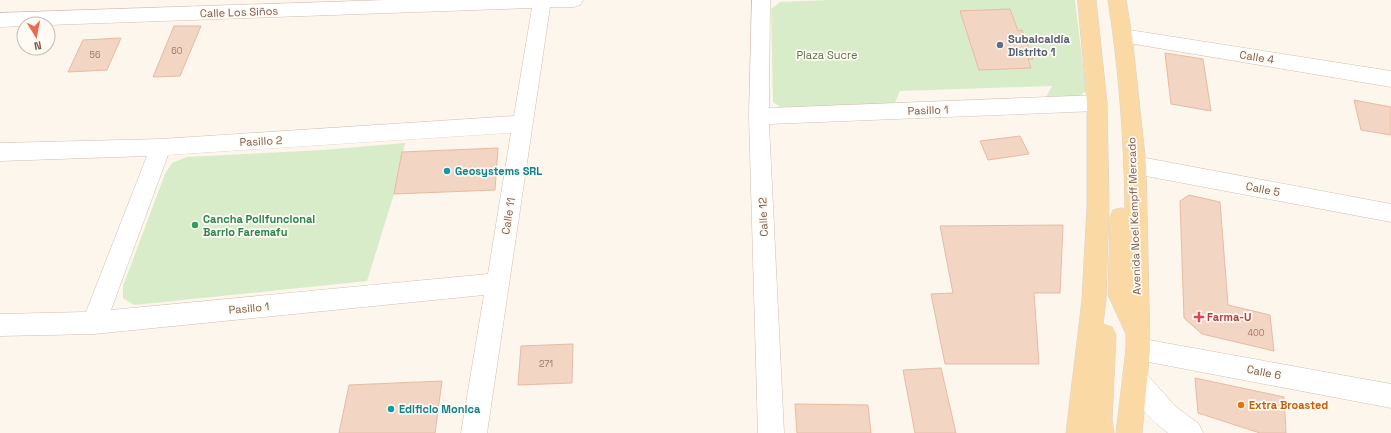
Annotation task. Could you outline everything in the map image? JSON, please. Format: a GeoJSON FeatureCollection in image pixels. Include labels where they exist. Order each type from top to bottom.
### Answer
{"type":"FeatureCollection","features":[{"type":"Feature","properties":{"kind":"main road"},"geometry":{"type":"LineString","coordinates":[[1079,433],[1094,300],[1098,207],[1097,103],[1087,0]]}},
{"type":"Feature","properties":{"kind":"main road"},"geometry":{"type":"LineString","coordinates":[[1103,0],[1107,18],[1112,27],[1123,36]]}},
{"type":"Feature","properties":{"kind":"main road","name":"Avenida Noel Kempff Mercado"},"geometry":{"type":"LineString","coordinates":[[1117,0],[1123,36],[1135,165],[1138,342],[1129,433]]}},
{"type":"Feature","properties":{"kind":"main road"},"geometry":{"type":"LineString","coordinates":[[1097,103],[1113,111],[1123,126],[1120,295],[1138,342]]}},
{"type":"Feature","properties":{"kind":"main road"},"geometry":{"type":"LineString","coordinates":[[1094,300],[1104,329],[1100,420],[1101,433]]}},
{"type":"Feature","properties":{"kind":"street"},"geometry":{"type":"LineString","coordinates":[[70,18],[80,0]]}},
{"type":"Feature","properties":{"kind":"street","name":"Calle Los Siños"},"geometry":{"type":"LineString","coordinates":[[0,20],[70,18],[231,6],[574,0]]}},
{"type":"Feature","properties":{"kind":"street","name":"Calle 12"},"geometry":{"type":"LineString","coordinates":[[761,0],[759,116],[771,433]]}},
{"type":"Feature","properties":{"kind":"street","name":"Calle 11"},"geometry":{"type":"LineString","coordinates":[[474,433],[542,1]]}},
{"type":"Feature","properties":{"kind":"street","name":"Calle 4"},"geometry":{"type":"LineString","coordinates":[[1123,36],[1391,79]]}},
{"type":"Feature","properties":{"kind":"street","name":"Pasillo 1"},"geometry":{"type":"LineString","coordinates":[[759,116],[1097,103]]}},
{"type":"Feature","properties":{"kind":"street","name":"Pasillo 2"},"geometry":{"type":"LineString","coordinates":[[0,152],[161,147],[522,124]]}},
{"type":"Feature","properties":{"kind":"street"},"geometry":{"type":"LineString","coordinates":[[94,323],[161,147]]}},
{"type":"Feature","properties":{"kind":"street","name":"Calle 5"},"geometry":{"type":"LineString","coordinates":[[1135,165],[1391,213]]}},
{"type":"Feature","properties":{"kind":"street","name":"Pasillo 1"},"geometry":{"type":"LineString","coordinates":[[0,325],[94,323],[498,283]]}},
{"type":"Feature","properties":{"kind":"street","name":"Calle 6"},"geometry":{"type":"LineString","coordinates":[[1138,342],[1391,396]]}},
{"type":"Feature","properties":{"kind":"street"},"geometry":{"type":"LineString","coordinates":[[1134,378],[1155,405],[1190,433]]}},
{"type":"Feature","properties":{"kind":"green space","name":"Plaza Sucre"},"geometry":{"type":"Polygon","coordinates":[[[828,0],[1075,0],[1086,91],[1075,100],[1044,101],[1052,86],[900,91],[893,107],[784,110],[773,102],[771,9],[780,2],[828,0]]]}},
{"type":"Feature","properties":{"kind":"green space"},"geometry":{"type":"Polygon","coordinates":[[[405,143],[394,194],[367,281],[134,305],[123,298],[123,286],[165,174],[172,163],[187,157],[323,150],[405,143]]]}},
{"type":"Feature","properties":{"kind":"building","name":"Subalcaldía Distrito 1"},"geometry":{"type":"Polygon","coordinates":[[[1010,9],[1018,31],[1022,30],[1033,59],[1028,59],[1031,68],[979,70],[960,11],[1010,9]]]}},
{"type":"Feature","properties":{"kind":"building"},"geometry":{"type":"Polygon","coordinates":[[[174,26],[201,26],[180,76],[153,77],[174,26]]]}},
{"type":"Feature","properties":{"kind":"building"},"geometry":{"type":"Polygon","coordinates":[[[121,38],[107,70],[68,72],[83,40],[121,38]]]}},
{"type":"Feature","properties":{"kind":"building"},"geometry":{"type":"Polygon","coordinates":[[[1165,53],[1203,59],[1211,111],[1171,104],[1165,53]]]}},
{"type":"Feature","properties":{"kind":"building"},"geometry":{"type":"Polygon","coordinates":[[[1354,100],[1391,107],[1391,135],[1361,130],[1354,100]]]}},
{"type":"Feature","properties":{"kind":"building"},"geometry":{"type":"Polygon","coordinates":[[[1020,136],[1029,154],[988,160],[980,141],[1020,136]]]}},
{"type":"Feature","properties":{"kind":"building","name":"Geosystems SRL"},"geometry":{"type":"Polygon","coordinates":[[[498,148],[495,190],[394,194],[402,152],[498,148]]]}},
{"type":"Feature","properties":{"kind":"building"},"geometry":{"type":"Polygon","coordinates":[[[1189,195],[1220,202],[1228,305],[1270,315],[1274,351],[1202,334],[1184,318],[1180,201],[1189,195]]]}},
{"type":"Feature","properties":{"kind":"building"},"geometry":{"type":"Polygon","coordinates":[[[1063,225],[1060,293],[1034,293],[1039,364],[945,364],[931,294],[953,293],[940,226],[1063,225]]]}},
{"type":"Feature","properties":{"kind":"building"},"geometry":{"type":"Polygon","coordinates":[[[573,344],[572,383],[518,385],[521,346],[573,344]]]}},
{"type":"Feature","properties":{"kind":"building"},"geometry":{"type":"Polygon","coordinates":[[[941,368],[956,433],[915,433],[903,370],[941,368]]]}},
{"type":"Feature","properties":{"kind":"building","name":"Extra Broasted"},"geometry":{"type":"Polygon","coordinates":[[[1195,378],[1284,397],[1286,433],[1260,433],[1198,413],[1195,378]]]}},
{"type":"Feature","properties":{"kind":"building","name":"Edificio Monica"},"geometry":{"type":"Polygon","coordinates":[[[442,381],[435,433],[339,433],[349,385],[442,381]]]}},
{"type":"Feature","properties":{"kind":"building"},"geometry":{"type":"Polygon","coordinates":[[[795,404],[868,405],[871,433],[797,433],[795,404]]]}},
{"type":"Feature","properties":{"kind":"place","name":"Subalcaldía Distrito 1"},"geometry":{"type":"Point","coordinates":[1000,45]}},
{"type":"Feature","properties":{"kind":"place","name":"Geosystems SRL"},"geometry":{"type":"Point","coordinates":[447,171]}},
{"type":"Feature","properties":{"kind":"place","name":"Cancha Polifuncional Barrio Faremafu"},"geometry":{"type":"Point","coordinates":[195,225]}},
{"type":"Feature","properties":{"kind":"place","name":"Farma-U"},"geometry":{"type":"Point","coordinates":[1199,317]}},
{"type":"Feature","properties":{"kind":"place","name":"Extra Broasted"},"geometry":{"type":"Point","coordinates":[1241,405]}},
{"type":"Feature","properties":{"kind":"place","name":"Edificio Monica"},"geometry":{"type":"Point","coordinates":[391,409]}}]}
